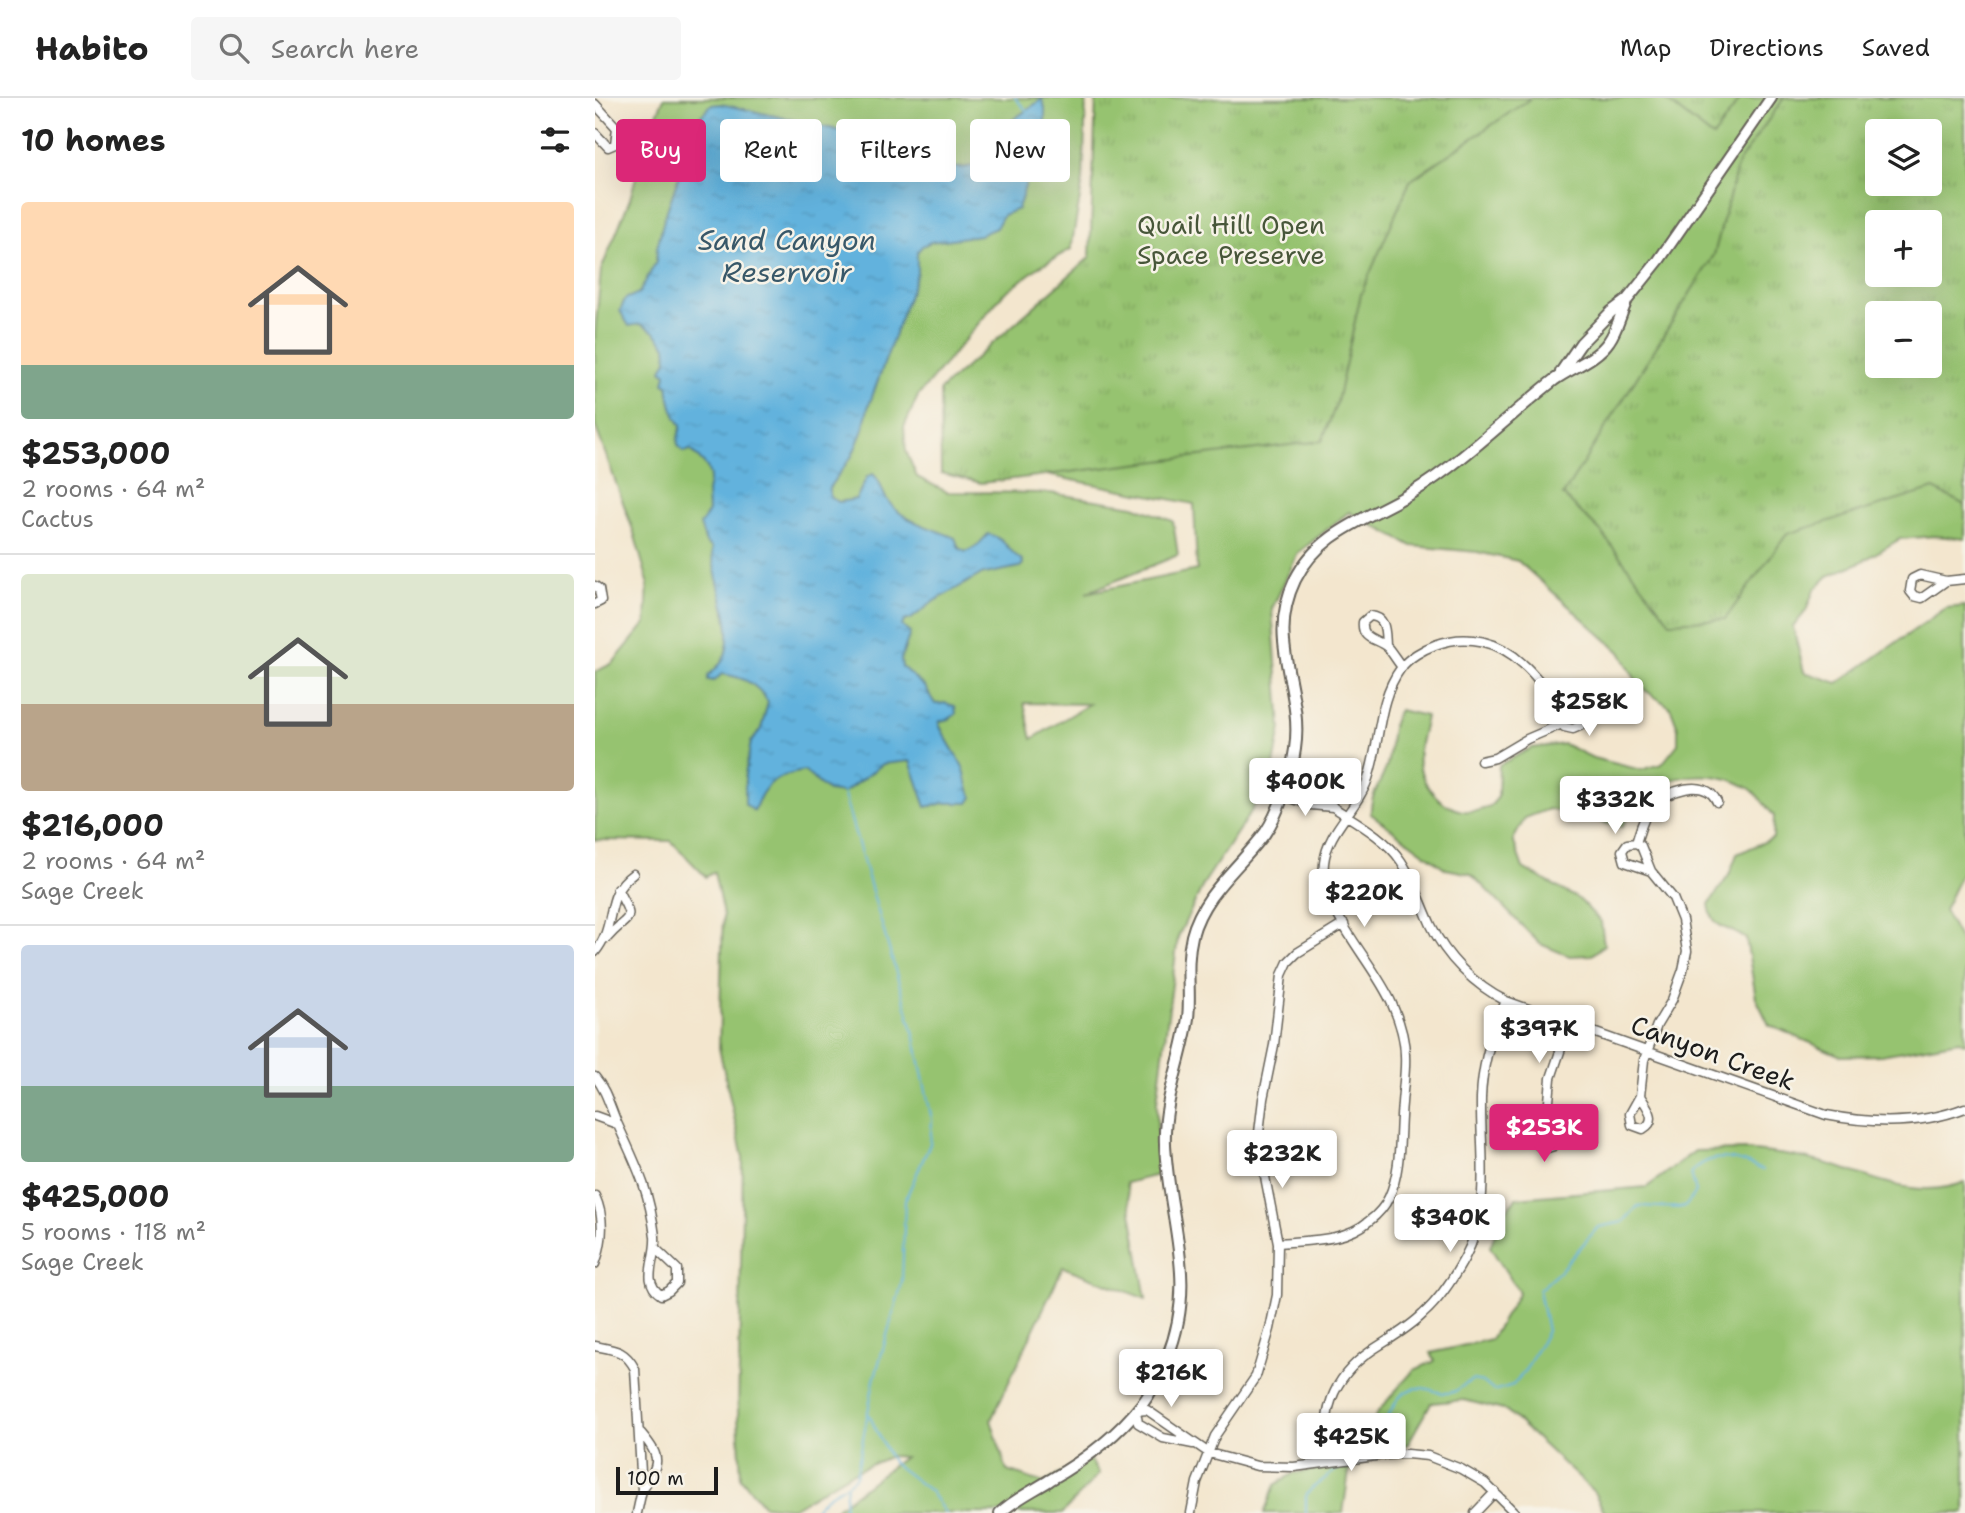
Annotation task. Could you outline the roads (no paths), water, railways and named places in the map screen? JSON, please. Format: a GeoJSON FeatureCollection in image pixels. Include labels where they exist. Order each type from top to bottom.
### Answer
{"type":"FeatureCollection","features":[{"type":"Feature","properties":{"kind":"street"},"geometry":{"type":"LineString","coordinates":[[1000,1513],[1085,1458],[1113,1435],[1144,1402],[1171,1348],[1180,1309],[1182,1266],[1165,1143],[1170,1095],[1189,1013],[1187,986],[1193,934],[1206,903],[1266,831],[1288,777],[1295,749],[1296,729],[1282,636],[1286,602],[1295,580],[1307,561],[1336,533],[1437,476],[1558,377],[1595,356],[1608,343],[1627,300],[1684,225],[1771,98]]}},
{"type":"Feature","properties":{"kind":"street"},"geometry":{"type":"LineString","coordinates":[[595,104],[617,128],[618,138],[615,144],[608,147],[595,133]]}},
{"type":"Feature","properties":{"kind":"street"},"geometry":{"type":"LineString","coordinates":[[1558,377],[1581,343],[1611,312],[1627,300]]}},
{"type":"Feature","properties":{"kind":"street"},"geometry":{"type":"LineString","coordinates":[[1946,581],[1965,579]]}},
{"type":"Feature","properties":{"kind":"street"},"geometry":{"type":"LineString","coordinates":[[595,586],[600,589],[602,597],[601,601],[595,604]]}},
{"type":"Feature","properties":{"kind":"street"},"geometry":{"type":"LineString","coordinates":[[1278,1243],[1330,1238],[1350,1233],[1368,1223],[1389,1197],[1396,1172],[1405,1055],[1401,1026],[1391,1001],[1327,891],[1324,862],[1334,835],[1362,794],[1372,769],[1384,703],[1402,667],[1430,647],[1450,641],[1472,639],[1495,645],[1513,656],[1553,696],[1578,708],[1583,715],[1582,723],[1569,729],[1562,724],[1553,696]]}},
{"type":"Feature","properties":{"kind":"street"},"geometry":{"type":"LineString","coordinates":[[1386,646],[1402,667]]}},
{"type":"Feature","properties":{"kind":"street"},"geometry":{"type":"LineString","coordinates":[[1481,761],[1495,758],[1527,738],[1562,724]]}},
{"type":"Feature","properties":{"kind":"street","name":"Canyon Creek"},"geometry":{"type":"LineString","coordinates":[[1288,777],[1329,798],[1333,807],[1381,841],[1400,859],[1446,951],[1476,982],[1506,1001],[1826,1115],[1852,1121],[1915,1121],[1965,1108]]}},
{"type":"Feature","properties":{"kind":"street"},"geometry":{"type":"LineString","coordinates":[[1636,843],[1649,809],[1660,799],[1698,787],[1709,790],[1717,802]]}},
{"type":"Feature","properties":{"kind":"street"},"geometry":{"type":"LineString","coordinates":[[1313,806],[1319,791]]}},
{"type":"Feature","properties":{"kind":"street"},"geometry":{"type":"LineString","coordinates":[[1282,795],[1313,806],[1333,807]]}},
{"type":"Feature","properties":{"kind":"street"},"geometry":{"type":"LineString","coordinates":[[1640,1096],[1641,1075],[1647,1051],[1657,1025],[1672,1000],[1687,951],[1679,910],[1666,886],[1651,871],[1641,846],[1636,843],[1627,844],[1623,856],[1626,862],[1651,871]]}},
{"type":"Feature","properties":{"kind":"street"},"geometry":{"type":"LineString","coordinates":[[605,940],[617,889],[633,874]]}},
{"type":"Feature","properties":{"kind":"street"},"geometry":{"type":"LineString","coordinates":[[595,952],[614,929],[628,920],[629,912],[617,889]]}},
{"type":"Feature","properties":{"kind":"street"},"geometry":{"type":"LineString","coordinates":[[1191,1513],[1197,1482],[1223,1422],[1251,1383],[1262,1360],[1277,1295],[1278,1243],[1258,1141],[1262,1098],[1274,1045],[1282,975],[1288,962],[1297,953],[1344,924]]}},
{"type":"Feature","properties":{"kind":"street"},"geometry":{"type":"LineString","coordinates":[[1326,1462],[1325,1424],[1336,1387],[1362,1358],[1403,1330],[1434,1303],[1458,1271],[1471,1245],[1483,1190],[1481,1098],[1484,1069],[1488,1046],[1506,1001]]}},
{"type":"Feature","properties":{"kind":"street"},"geometry":{"type":"LineString","coordinates":[[1548,1113],[1551,1078],[1569,1025]]}},
{"type":"Feature","properties":{"kind":"street"},"geometry":{"type":"LineString","coordinates":[[595,1078],[604,1087],[617,1124],[640,1169],[647,1192],[656,1250],[650,1281],[653,1289],[661,1295],[669,1292],[677,1283],[677,1269],[656,1250]]}},
{"type":"Feature","properties":{"kind":"street"},"geometry":{"type":"LineString","coordinates":[[595,1116],[617,1124]]}},
{"type":"Feature","properties":{"kind":"street"},"geometry":{"type":"LineString","coordinates":[[595,1196],[601,1220],[601,1247],[595,1264]]}},
{"type":"Feature","properties":{"kind":"street"},"geometry":{"type":"LineString","coordinates":[[595,1346],[621,1352],[629,1357],[635,1369],[642,1490],[637,1513]]}},
{"type":"Feature","properties":{"kind":"street"},"geometry":{"type":"LineString","coordinates":[[1136,1411],[1147,1410],[1209,1453],[1257,1466],[1294,1467],[1383,1455],[1428,1457],[1461,1469],[1485,1483],[1515,1513]]}},
{"type":"Feature","properties":{"kind":"street"},"geometry":{"type":"LineString","coordinates":[[1136,1411],[1138,1423],[1163,1438],[1193,1444]]}},
{"type":"Feature","properties":{"kind":"street"},"geometry":{"type":"LineString","coordinates":[[1163,1438],[1169,1425]]}},
{"type":"Feature","properties":{"kind":"street"},"geometry":{"type":"LineString","coordinates":[[640,1433],[654,1448],[657,1457],[657,1466],[642,1490]]}},
{"type":"Feature","properties":{"kind":"street"},"geometry":{"type":"LineString","coordinates":[[1475,1513],[1495,1492]]}},
{"type":"Feature","properties":{"kind":"water","name":"Sand Canyon Reservoir"},"geometry":{"type":"Polygon","coordinates":[[[1042,99],[1045,119],[1014,119],[1042,99]]]}},
{"type":"Feature","properties":{"kind":"water","name":"Sand Canyon Reservoir"},"geometry":{"type":"Polygon","coordinates":[[[721,104],[789,119],[720,119],[720,182],[822,182],[822,126],[836,129],[836,182],[956,182],[956,168],[968,167],[970,182],[1026,182],[1018,209],[1003,215],[996,228],[980,235],[931,242],[917,252],[917,273],[868,408],[863,430],[852,456],[829,491],[831,498],[839,502],[856,499],[867,477],[873,474],[886,498],[900,513],[955,538],[959,548],[966,552],[977,546],[988,534],[1003,542],[1022,560],[1020,567],[980,575],[933,602],[911,619],[904,621],[902,626],[910,633],[901,659],[902,667],[925,687],[935,704],[955,706],[956,714],[939,724],[962,765],[973,797],[969,803],[945,803],[926,807],[910,761],[883,764],[843,793],[828,791],[804,771],[786,775],[767,787],[754,811],[745,804],[745,774],[751,742],[761,729],[768,702],[759,690],[742,679],[722,674],[714,681],[708,680],[708,676],[723,660],[728,633],[712,548],[706,543],[700,525],[708,513],[707,492],[710,476],[707,467],[691,450],[684,452],[679,446],[681,426],[672,407],[668,385],[664,383],[666,374],[662,370],[667,360],[666,346],[654,332],[641,324],[629,326],[620,311],[625,299],[639,293],[656,262],[664,219],[677,182],[706,182],[706,119],[699,119],[711,105],[721,104]]]}},
{"type":"Feature","properties":{"kind":"waterway"},"geometry":{"type":"LineString","coordinates":[[1015,98],[1027,111]]}},
{"type":"Feature","properties":{"kind":"waterway"},"geometry":{"type":"LineString","coordinates":[[813,1513],[827,1496],[856,1476],[874,1380],[902,1283],[905,1200],[930,1144],[932,1120],[914,1034],[843,792]]}},
{"type":"Feature","properties":{"kind":"waterway"},"geometry":{"type":"LineString","coordinates":[[1354,1456],[1381,1429],[1399,1397],[1410,1390],[1421,1388],[1448,1393],[1472,1380],[1483,1382],[1494,1391],[1513,1385],[1526,1369],[1547,1331],[1539,1290],[1560,1271],[1598,1227],[1623,1222],[1638,1206],[1685,1207],[1696,1192],[1691,1173],[1708,1161],[1726,1158],[1763,1170]]}},
{"type":"Feature","properties":{"kind":"waterway"},"geometry":{"type":"LineString","coordinates":[[868,1413],[892,1462],[930,1491],[945,1513]]}},
{"type":"Feature","properties":{"kind":"waterway"},"geometry":{"type":"LineString","coordinates":[[1306,1513],[1306,1496],[1311,1489],[1344,1464]]}},
{"type":"Feature","properties":{"kind":"waterway"},"geometry":{"type":"LineString","coordinates":[[843,1513],[847,1486]]}},
{"type":"Feature","properties":{"kind":"park label","name":"Quail Hill Open Space Preserve"},"geometry":{"type":"Point","coordinates":[1231,240]}}]}
